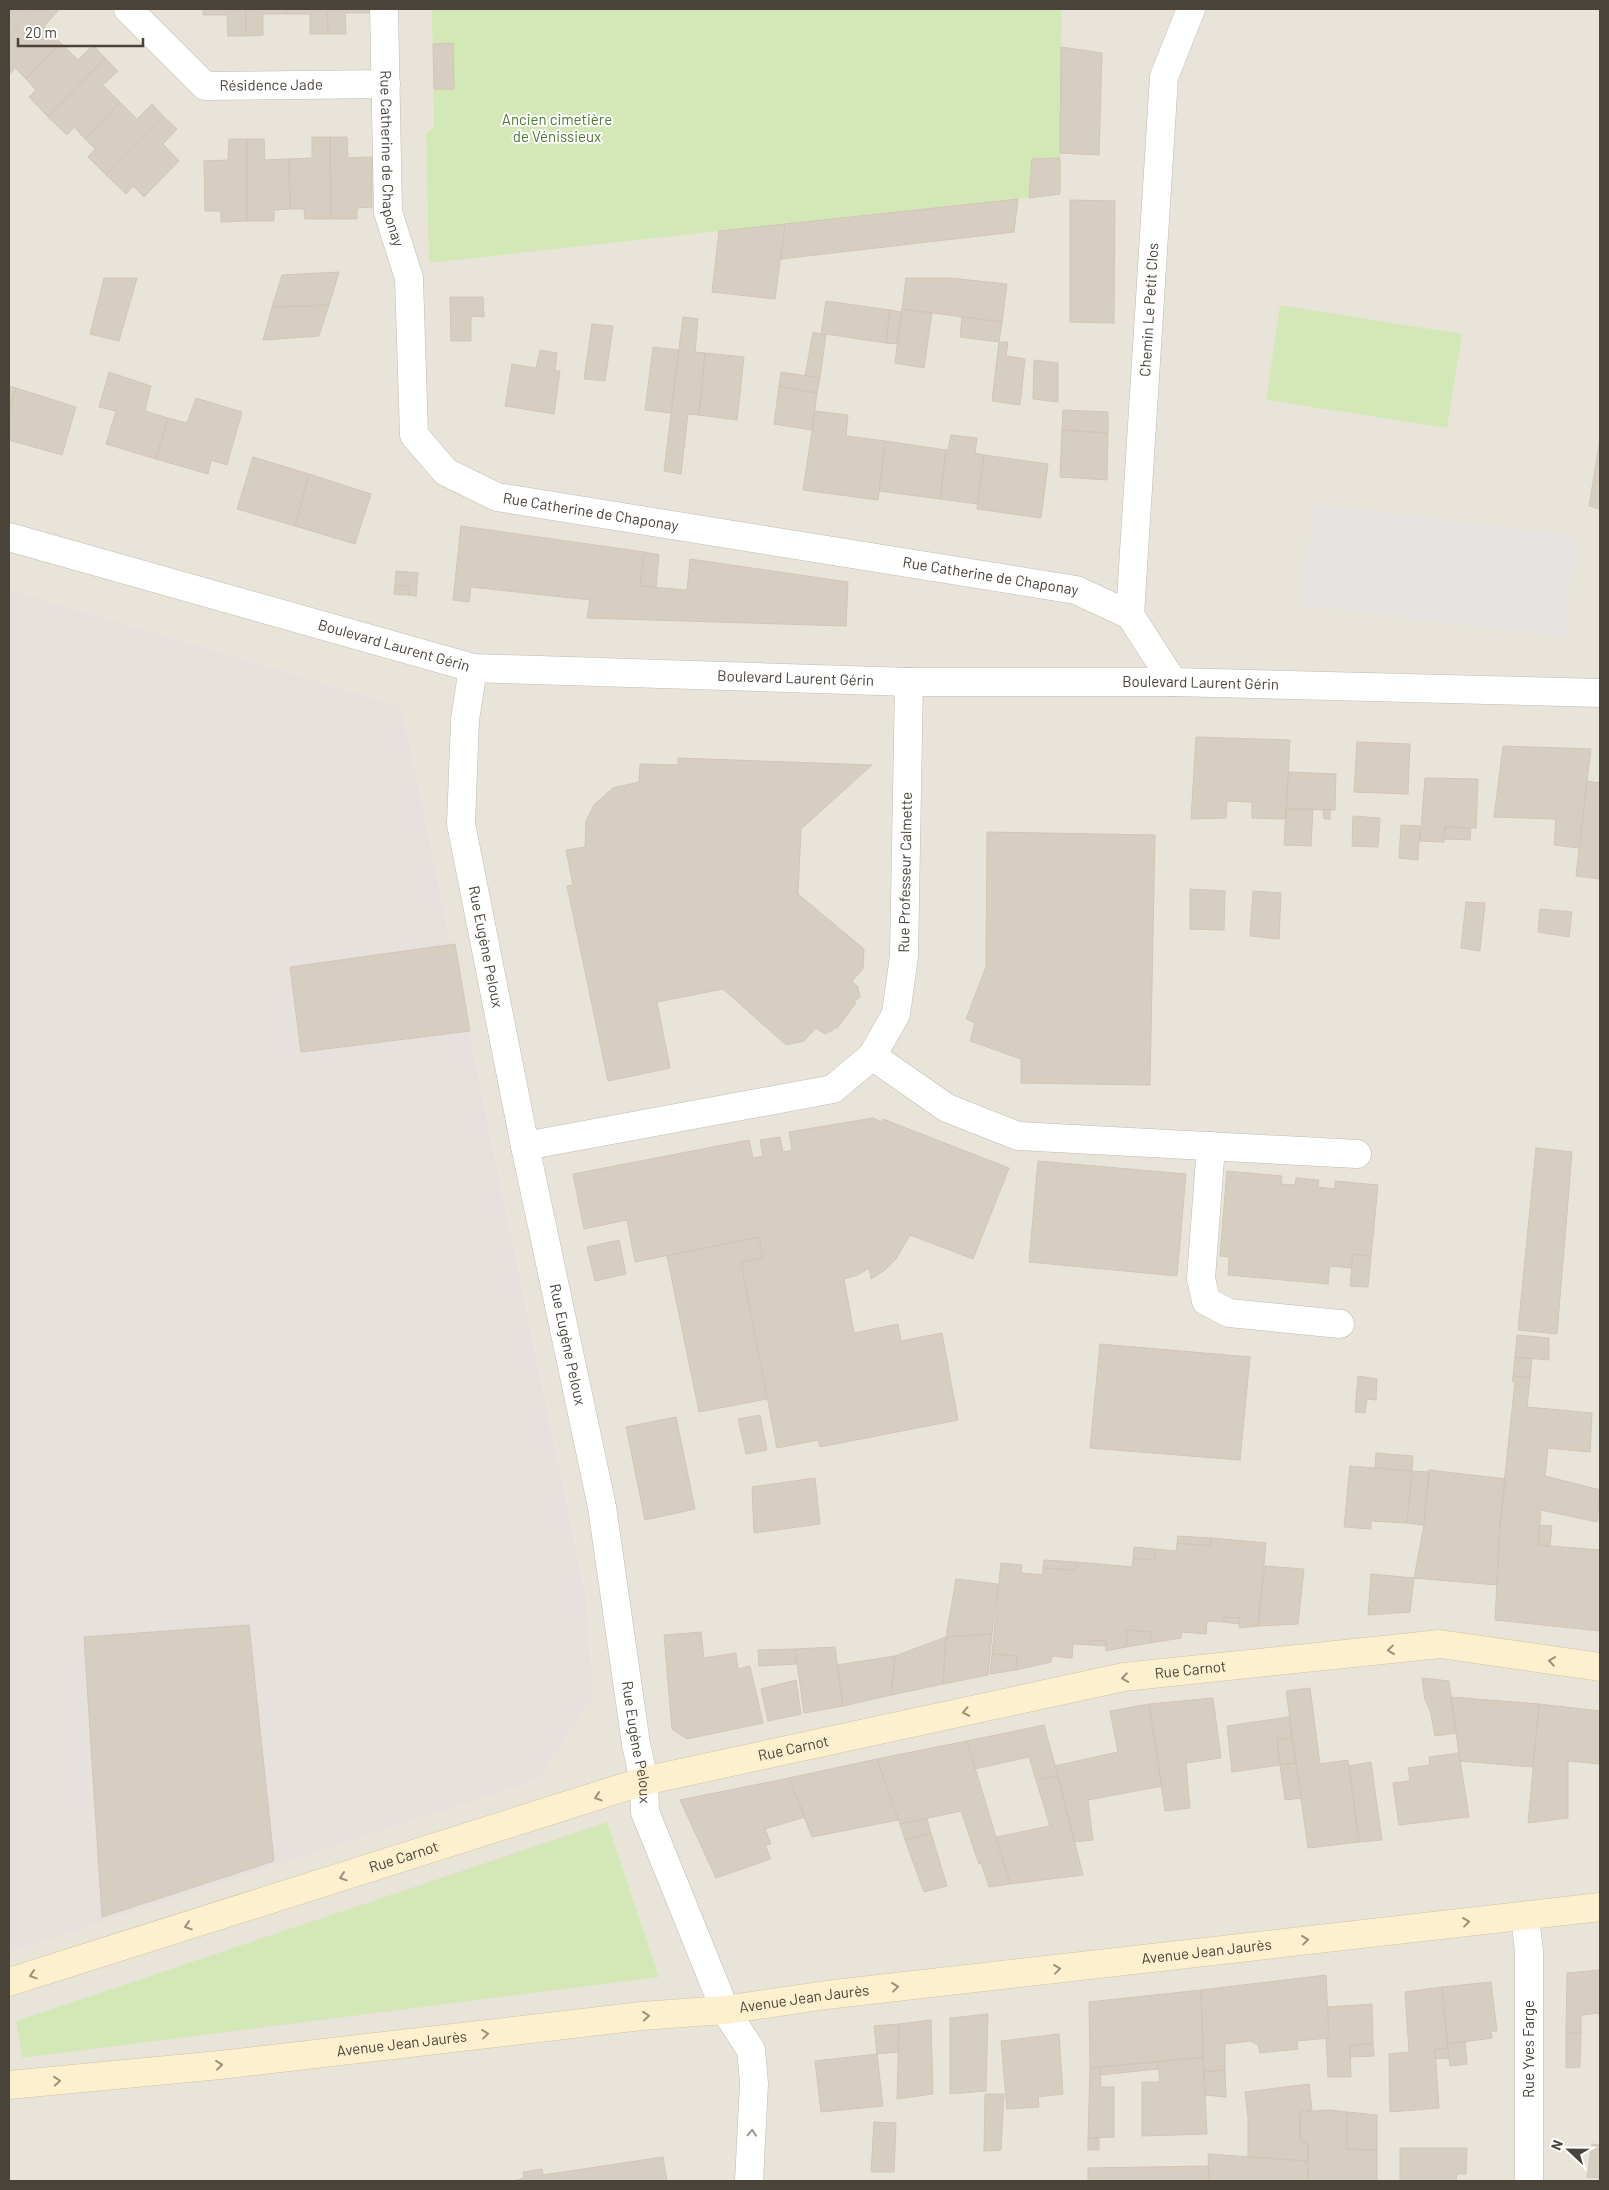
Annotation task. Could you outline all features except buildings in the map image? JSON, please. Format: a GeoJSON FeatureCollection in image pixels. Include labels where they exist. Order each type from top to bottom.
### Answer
{"type":"FeatureCollection","features":[{"type":"Feature","properties":{"kind":"main road","name":"Rue Carnot"},"geometry":{"type":"LineString","coordinates":[[9,1982],[644,1781],[1124,1677],[1440,1644],[1600,1667]]}},
{"type":"Feature","properties":{"kind":"main road","name":"Avenue Jean Jaurès"},"geometry":{"type":"LineString","coordinates":[[9,2085],[220,2065],[642,2016],[726,2010],[856,1992],[1600,1907]]}},
{"type":"Feature","properties":{"kind":"street","name":"Résidence Jade"},"geometry":{"type":"LineString","coordinates":[[128,9],[205,86],[386,84]]}},
{"type":"Feature","properties":{"kind":"street","name":"Rue Catherine de Chaponay"},"geometry":{"type":"LineString","coordinates":[[384,9],[388,212],[409,278],[414,435],[446,472],[497,497],[1076,590],[1130,615]]}},
{"type":"Feature","properties":{"kind":"street","name":"Chemin Le Petit Clos"},"geometry":{"type":"LineString","coordinates":[[1130,615],[1164,77],[1191,9]]}},
{"type":"Feature","properties":{"kind":"street","name":"Boulevard Laurent Gérin"},"geometry":{"type":"LineString","coordinates":[[9,537],[473,668],[909,682],[1173,682],[1600,693]]}},
{"type":"Feature","properties":{"kind":"street"},"geometry":{"type":"LineString","coordinates":[[1130,615],[1173,682]]}},
{"type":"Feature","properties":{"kind":"street","name":"Rue Eugène Peloux"},"geometry":{"type":"LineString","coordinates":[[473,668],[465,720],[461,824],[525,1146],[602,1507],[636,1744],[644,1781],[645,1812],[726,2010],[751,2050],[754,2083],[749,2181]]}},
{"type":"Feature","properties":{"kind":"street","name":"Rue Professeur Calmette"},"geometry":{"type":"LineString","coordinates":[[525,1146],[833,1089],[872,1056],[896,1014],[904,956],[909,682]]}},
{"type":"Feature","properties":{"kind":"street"},"geometry":{"type":"LineString","coordinates":[[872,1056],[947,1108],[1018,1136],[1357,1154]]}},
{"type":"Feature","properties":{"kind":"street"},"geometry":{"type":"LineString","coordinates":[[1211,1146],[1200,1278],[1206,1301],[1229,1313],[1340,1324]]}},
{"type":"Feature","properties":{"kind":"street","name":"Rue Yves Farge"},"geometry":{"type":"LineString","coordinates":[[1525,1916],[1529,1952],[1529,2181]]}},
{"type":"Feature","properties":{"kind":"shaded area"},"geometry":{"type":"Polygon","coordinates":[[[9,9],[1600,9],[1600,2181],[9,2181],[9,1953],[539,1780],[594,1695],[586,1593],[402,706],[9,589],[9,9]]]}},
{"type":"Feature","properties":{"kind":"shaded area"},"geometry":{"type":"Polygon","coordinates":[[[1314,503],[1577,536],[1564,637],[1301,605],[1314,503]]]}},
{"type":"Feature","properties":{"kind":"shaded area"},"geometry":{"type":"Polygon","coordinates":[[[9,589],[402,706],[586,1594],[594,1696],[539,1780],[9,1953],[9,589]]]}},
{"type":"Feature","properties":{"kind":"green space","name":"Ancien cimetière de Vénissieux"},"geometry":{"type":"Polygon","coordinates":[[[432,9],[1062,9],[1060,194],[429,263],[426,135],[434,126],[432,9]]]}},
{"type":"Feature","properties":{"kind":"green space"},"geometry":{"type":"Polygon","coordinates":[[[1280,305],[1462,334],[1447,428],[1266,400],[1280,305]]]}},
{"type":"Feature","properties":{"kind":"green space"},"geometry":{"type":"Polygon","coordinates":[[[607,1822],[659,1977],[22,2058],[16,2021],[607,1822]]]}}]}
